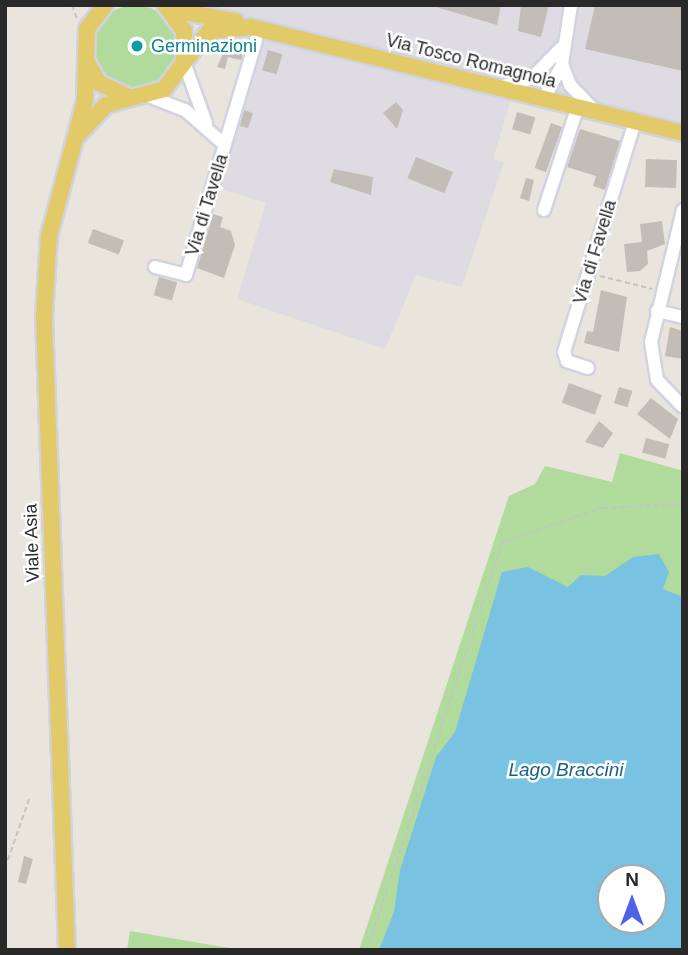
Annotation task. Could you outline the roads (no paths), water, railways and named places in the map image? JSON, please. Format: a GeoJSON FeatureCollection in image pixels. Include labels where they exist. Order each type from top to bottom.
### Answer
{"type":"FeatureCollection","features":[{"type":"Feature","properties":{"kind":"main road"},"geometry":{"type":"LineString","coordinates":[[82,5],[90,22],[105,5]]}},
{"type":"Feature","properties":{"kind":"main road"},"geometry":{"type":"LineString","coordinates":[[168,7],[184,31],[184,62]]}},
{"type":"Feature","properties":{"kind":"main road","name":"Via Tosco Romagnola"},"geometry":{"type":"LineString","coordinates":[[168,7],[253,34],[494,86],[683,133]]}},
{"type":"Feature","properties":{"kind":"main road","name":"Viale Asia"},"geometry":{"type":"LineString","coordinates":[[67,950],[44,317],[51,228],[87,93],[86,61],[90,22]]}},
{"type":"Feature","properties":{"kind":"main road","name":"Via Tosco Romagnola"},"geometry":{"type":"LineString","coordinates":[[148,96],[171,84],[184,62],[209,31],[253,34]]}},
{"type":"Feature","properties":{"kind":"main road"},"geometry":{"type":"LineString","coordinates":[[86,61],[99,83],[131,98]]}},
{"type":"Feature","properties":{"kind":"main road"},"geometry":{"type":"LineString","coordinates":[[75,138],[106,105],[148,96]]}},
{"type":"Feature","properties":{"kind":"street"},"geometry":{"type":"LineString","coordinates":[[571,5],[561,48],[562,64],[570,85],[595,111]]}},
{"type":"Feature","properties":{"kind":"street","name":"Via di Tavella"},"geometry":{"type":"LineString","coordinates":[[155,267],[186,275],[225,145],[253,34]]}},
{"type":"Feature","properties":{"kind":"street"},"geometry":{"type":"LineString","coordinates":[[494,86],[522,83],[543,70],[561,48]]}},
{"type":"Feature","properties":{"kind":"street","name":"Via di Tavella"},"geometry":{"type":"LineString","coordinates":[[184,62],[191,93],[210,129]]}},
{"type":"Feature","properties":{"kind":"street"},"geometry":{"type":"LineString","coordinates":[[544,98],[562,64]]}},
{"type":"Feature","properties":{"kind":"street"},"geometry":{"type":"LineString","coordinates":[[543,70],[544,98]]}},
{"type":"Feature","properties":{"kind":"street","name":"Via di Tavella"},"geometry":{"type":"LineString","coordinates":[[148,96],[174,104],[210,129],[225,145]]}},
{"type":"Feature","properties":{"kind":"street"},"geometry":{"type":"LineString","coordinates":[[544,210],[578,106]]}},
{"type":"Feature","properties":{"kind":"street","name":"Via di Favella"},"geometry":{"type":"LineString","coordinates":[[588,368],[564,357],[635,121]]}},
{"type":"Feature","properties":{"kind":"street"},"geometry":{"type":"LineString","coordinates":[[683,210],[657,311],[654,372],[683,407]]}},
{"type":"Feature","properties":{"kind":"street"},"geometry":{"type":"LineString","coordinates":[[657,311],[683,317]]}},
{"type":"Feature","properties":{"kind":"water","name":"Lago Braccini"},"geometry":{"type":"Polygon","coordinates":[[[659,554],[669,572],[663,589],[683,597],[683,950],[379,950],[394,912],[400,870],[436,757],[455,732],[502,572],[528,567],[568,587],[581,575],[605,576],[633,557],[659,554]]]}},
{"type":"Feature","properties":{"kind":"place","name":"Germinazioni"},"geometry":{"type":"Point","coordinates":[137,46]}}]}
